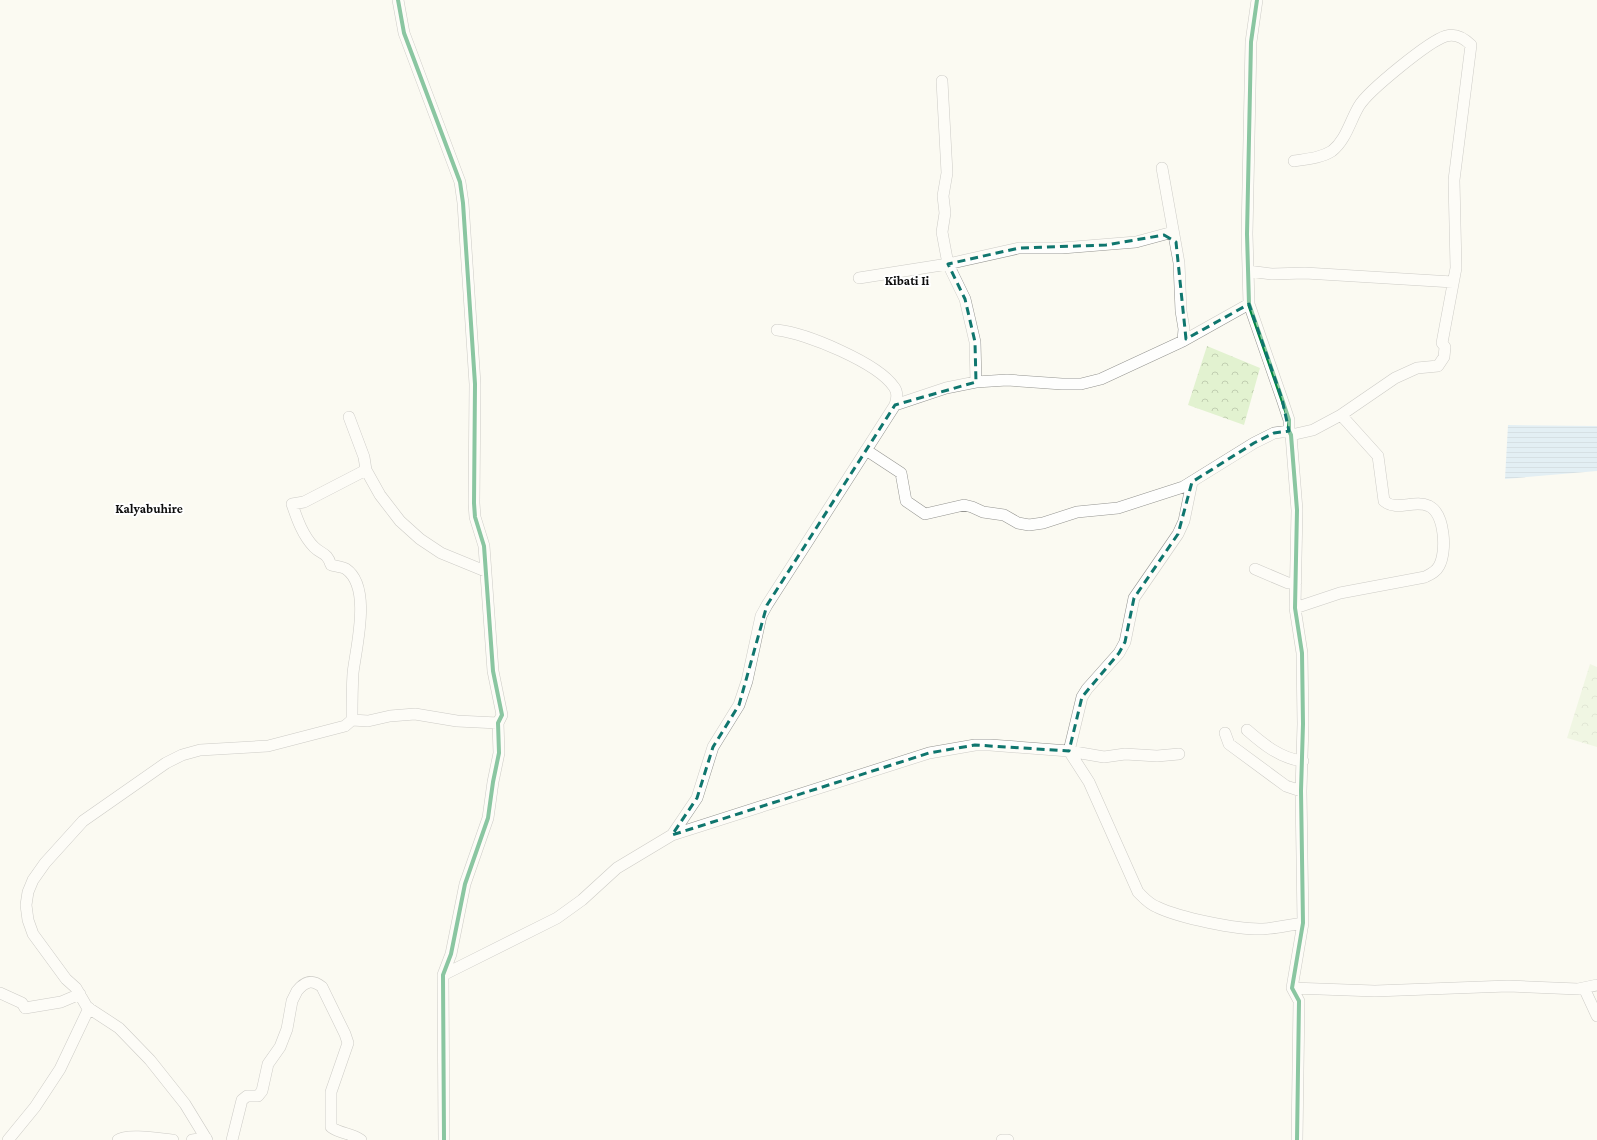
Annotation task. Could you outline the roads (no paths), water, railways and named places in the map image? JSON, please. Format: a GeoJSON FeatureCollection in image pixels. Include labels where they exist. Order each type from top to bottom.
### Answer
{"type":"FeatureCollection","features":[{"type":"Feature","properties":{"kind":"street"},"geometry":{"type":"LineString","coordinates":[[398,0],[404,33],[460,182],[463,203],[475,384],[475,517],[484,546],[493,671],[502,715],[498,723],[499,753],[488,818],[464,884],[451,954],[443,975],[444,1140]]}},
{"type":"Feature","properties":{"kind":"street"},"geometry":{"type":"LineString","coordinates":[[1257,0],[1251,42],[1248,271],[1250,304],[1288,420],[1297,510],[1295,608],[1302,653],[1303,760],[1301,790],[1303,923],[1292,988],[1299,1001],[1297,1140]]}},
{"type":"Feature","properties":{"kind":"street"},"geometry":{"type":"LineString","coordinates":[[866,450],[902,473],[906,501],[925,514],[964,505],[983,512],[1004,515],[1018,523],[1029,525],[1043,523],[1077,512],[1130,505],[1183,487],[1254,442],[1274,433],[1290,433],[1313,430],[1342,415],[1395,378],[1417,368],[1438,366],[1444,357],[1445,347],[1442,343],[1456,268],[1457,254],[1454,180],[1471,45],[1465,39],[1455,35],[1446,36],[1434,43],[1371,91],[1359,106],[1341,142],[1333,150],[1324,156],[1294,161]]}},
{"type":"Feature","properties":{"kind":"street"},"geometry":{"type":"LineString","coordinates":[[942,81],[947,173],[943,196],[945,213],[942,232],[948,264],[965,299],[975,342],[976,382]]}},
{"type":"Feature","properties":{"kind":"street"},"geometry":{"type":"LineString","coordinates":[[1162,168],[1184,329],[1183,341]]}},
{"type":"Feature","properties":{"kind":"street"},"geometry":{"type":"LineString","coordinates":[[859,278],[948,264],[1019,248],[1062,248],[1136,242],[1171,237]]}},
{"type":"Feature","properties":{"kind":"street"},"geometry":{"type":"LineString","coordinates":[[1248,271],[1272,274],[1305,273],[1453,282]]}},
{"type":"Feature","properties":{"kind":"street"},"geometry":{"type":"LineString","coordinates":[[895,405],[946,388],[976,382],[1007,380],[1081,384],[1102,379],[1183,341],[1250,304]]}},
{"type":"Feature","properties":{"kind":"street"},"geometry":{"type":"LineString","coordinates":[[672,835],[697,798],[713,747],[739,705],[747,681],[758,627],[764,610],[895,405],[897,398],[895,388],[882,374],[846,353],[801,335],[777,330]]}},
{"type":"Feature","properties":{"kind":"street"},"geometry":{"type":"LineString","coordinates":[[1295,608],[1340,593],[1425,577],[1433,573],[1439,566],[1442,557],[1443,533],[1440,519],[1434,509],[1418,503],[1397,506],[1389,505],[1384,501],[1378,456],[1342,415]]}},
{"type":"Feature","properties":{"kind":"street"},"geometry":{"type":"LineString","coordinates":[[349,417],[364,457],[366,470],[380,495],[391,510],[420,539],[451,558],[485,571]]}},
{"type":"Feature","properties":{"kind":"street"},"geometry":{"type":"LineString","coordinates":[[352,720],[352,692],[360,623],[359,596],[354,580],[345,568],[331,565],[328,556],[314,548],[297,521],[292,504],[304,502],[366,470]]}},
{"type":"Feature","properties":{"kind":"street"},"geometry":{"type":"LineString","coordinates":[[1192,482],[1184,521],[1178,534],[1134,598],[1125,642],[1119,653],[1087,688],[1082,697],[1069,751],[1089,782],[1138,892],[1146,900],[1156,907],[1167,911],[1218,924],[1244,928],[1263,929],[1303,923]]}},
{"type":"Feature","properties":{"kind":"street"},"geometry":{"type":"LineString","coordinates":[[1255,569],[1288,583],[1296,582]]}},
{"type":"Feature","properties":{"kind":"street"},"geometry":{"type":"LineString","coordinates":[[192,1140],[207,1139],[185,1104],[150,1060],[119,1028],[89,1008],[80,994],[66,979],[33,934],[28,920],[26,905],[28,892],[33,880],[45,863],[83,821],[140,779],[182,754],[200,750],[275,745],[316,732],[345,726],[352,720],[368,721],[390,716],[415,714],[457,721],[498,723]]}},
{"type":"Feature","properties":{"kind":"street"},"geometry":{"type":"LineString","coordinates":[[1247,730],[1276,751],[1292,760],[1303,760]]}},
{"type":"Feature","properties":{"kind":"street"},"geometry":{"type":"LineString","coordinates":[[1225,733],[1229,744],[1286,786],[1301,790]]}},
{"type":"Feature","properties":{"kind":"street"},"geometry":{"type":"LineString","coordinates":[[443,975],[558,918],[582,900],[618,868],[672,835],[929,753],[975,745],[1069,751],[1104,756],[1125,754],[1157,756],[1179,754]]}},
{"type":"Feature","properties":{"kind":"street"},"geometry":{"type":"LineString","coordinates":[[232,1140],[242,1100],[248,1096],[258,1096],[262,1091],[268,1064],[280,1047],[297,991],[300,986],[310,981],[316,982],[322,987],[347,1038],[345,1053],[331,1092],[331,1127],[361,1140]]}},
{"type":"Feature","properties":{"kind":"street"},"geometry":{"type":"LineString","coordinates":[[1292,988],[1375,991],[1508,986],[1584,988],[1597,985]]}},
{"type":"Feature","properties":{"kind":"street"},"geometry":{"type":"LineString","coordinates":[[1584,988],[1597,1016]]}},
{"type":"Feature","properties":{"kind":"street"},"geometry":{"type":"LineString","coordinates":[[0,993],[22,1003],[25,1008],[61,1002],[80,994]]}},
{"type":"Feature","properties":{"kind":"street"},"geometry":{"type":"LineString","coordinates":[[8,1140],[35,1107],[60,1069],[89,1008]]}},
{"type":"Feature","properties":{"kind":"street"},"geometry":{"type":"LineString","coordinates":[[118,1140],[121,1138],[136,1137],[173,1140]]}},
{"type":"Feature","properties":{"kind":"street"},"geometry":{"type":"LineString","coordinates":[[1002,1140],[1008,1140]]}},
{"type":"Feature","properties":{"kind":"water"},"geometry":{"type":"Polygon","coordinates":[[[1508,425],[1597,426],[1597,471],[1505,479],[1508,425]]]}},
{"type":"Feature","properties":{"kind":"district","name":"Kibati Ii"},"geometry":{"type":"Point","coordinates":[907,280]}},
{"type":"Feature","properties":{"kind":"district","name":"Kalyabuhire"},"geometry":{"type":"Point","coordinates":[149,508]}}]}
